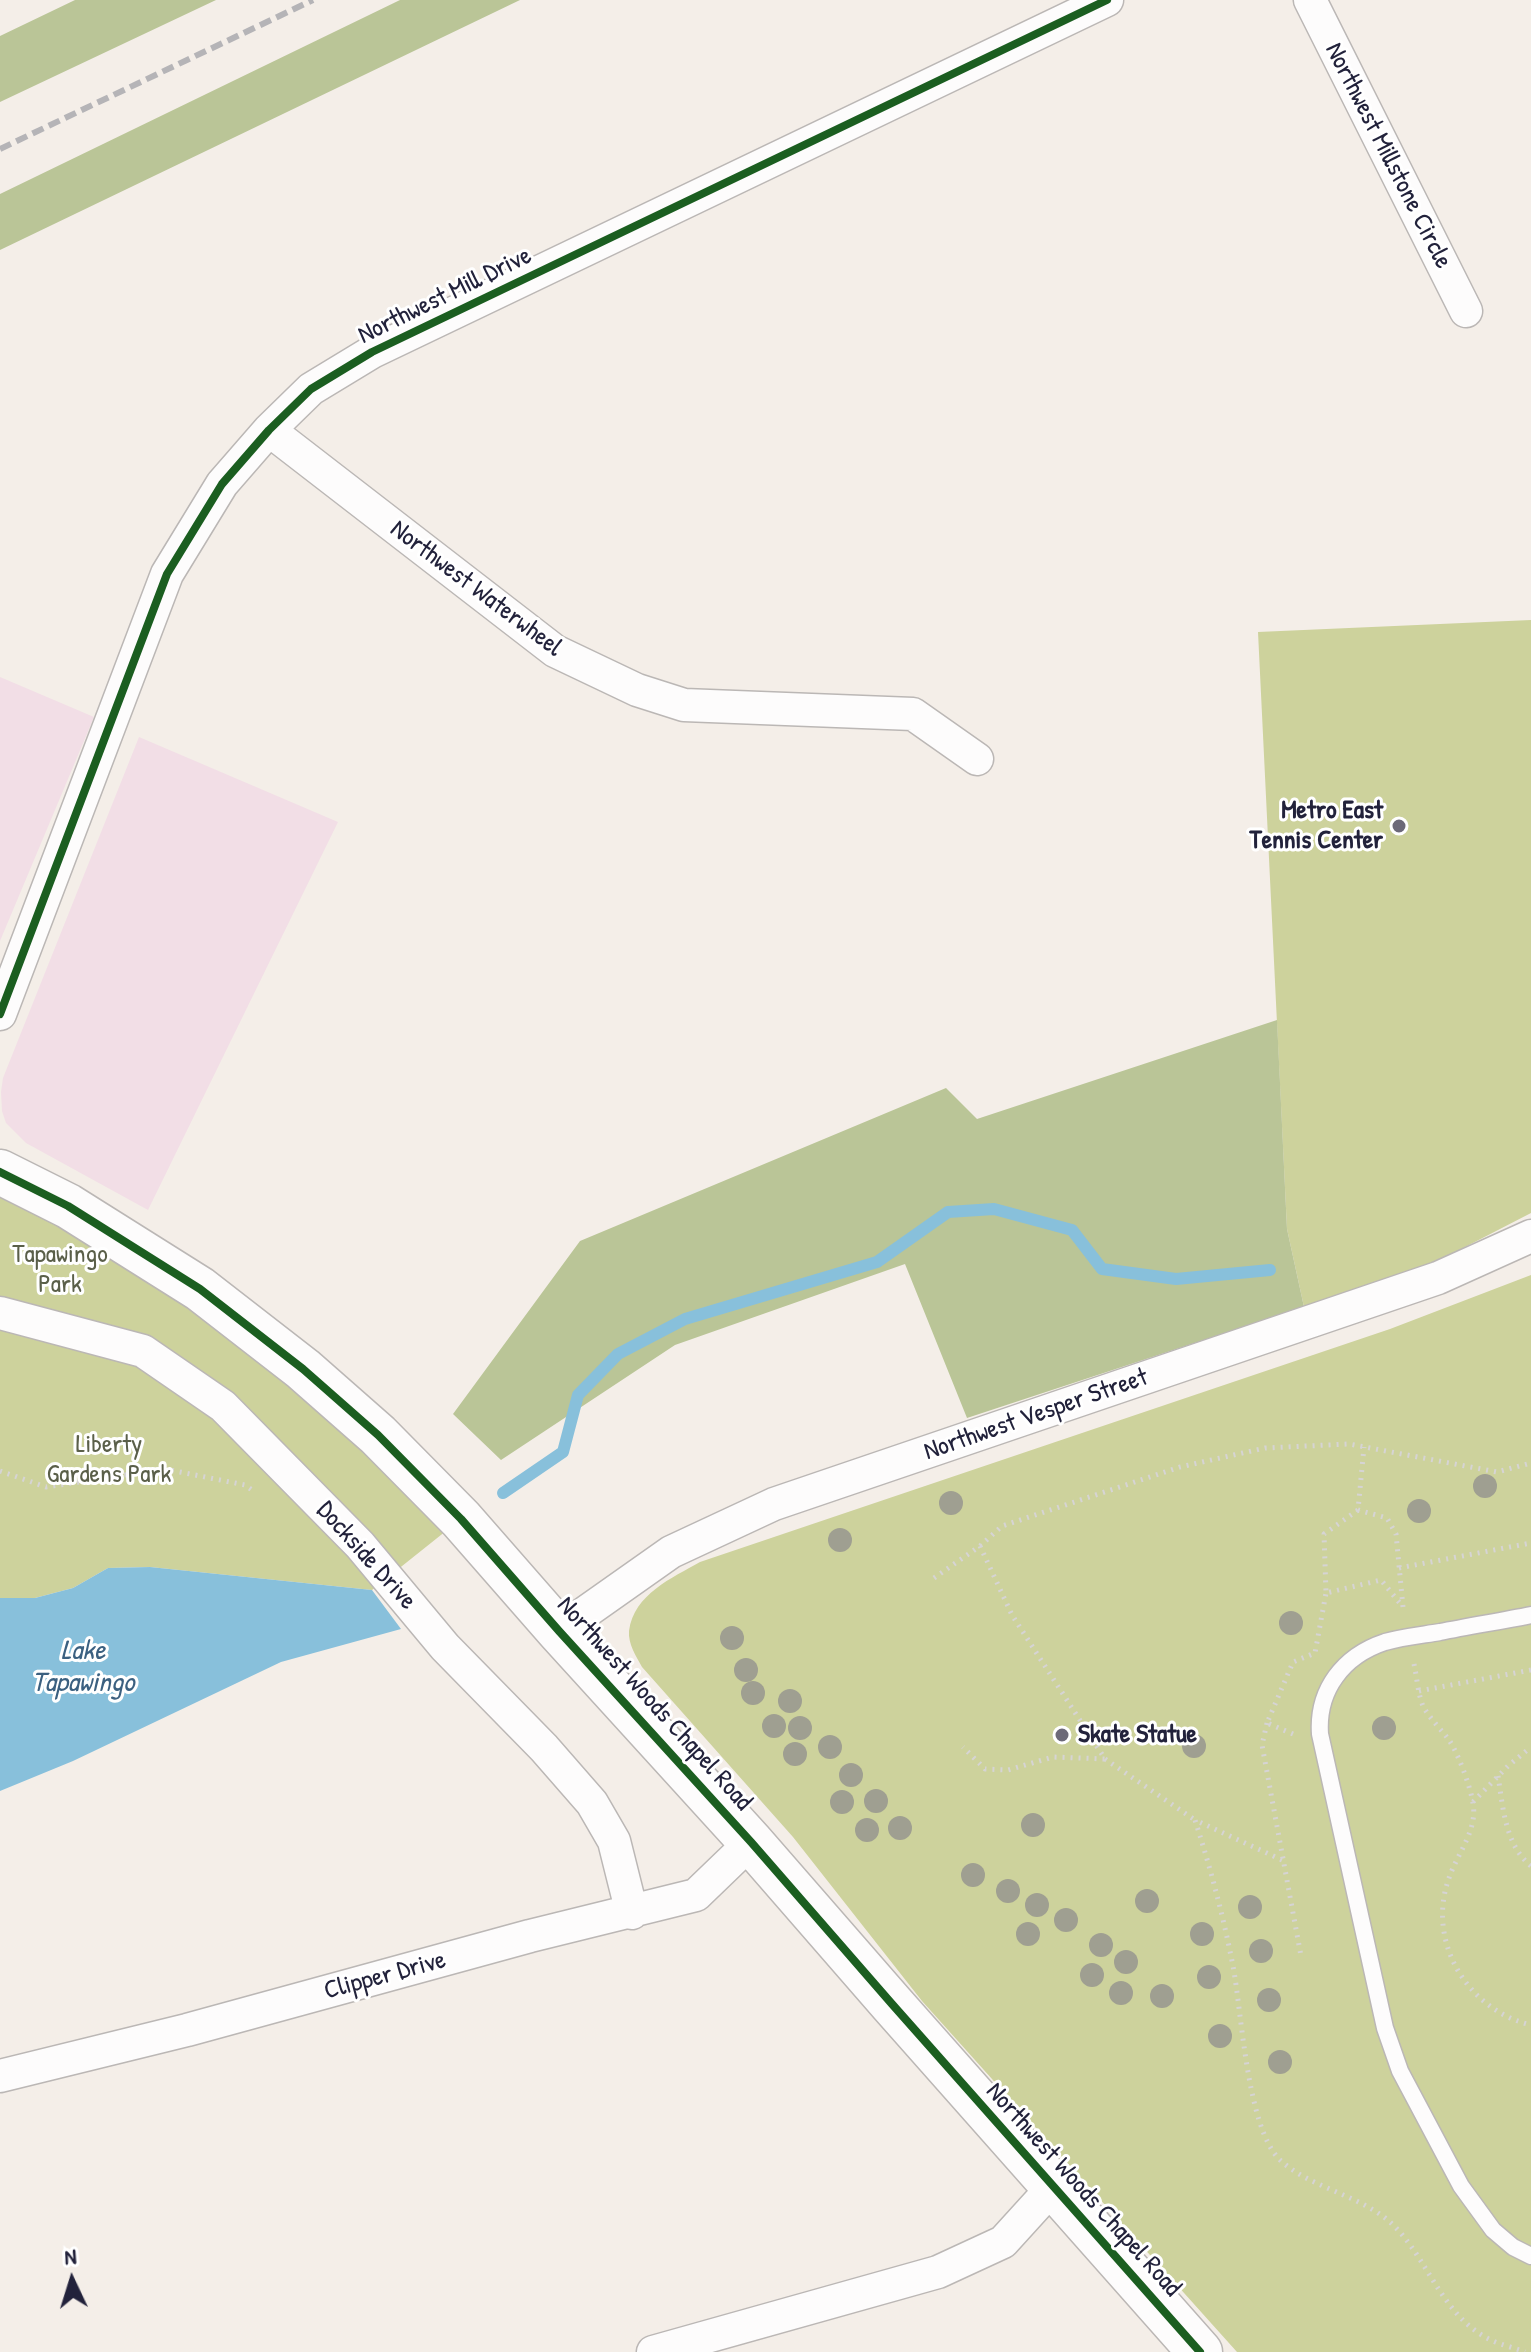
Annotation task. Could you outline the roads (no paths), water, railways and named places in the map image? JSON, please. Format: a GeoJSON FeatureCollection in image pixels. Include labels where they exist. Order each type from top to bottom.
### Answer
{"type":"FeatureCollection","features":[{"type":"Feature","properties":{"kind":"main road","name":"Northwest Woods Chapel Road"},"geometry":{"type":"LineString","coordinates":[[0,1172],[68,1206],[200,1289],[303,1369],[378,1435],[461,1519],[751,1842],[1200,2352]]}},
{"type":"Feature","properties":{"kind":"street","name":"Northwest Mill Drive"},"geometry":{"type":"LineString","coordinates":[[0,1014],[167,574],[222,484],[269,430],[311,389],[372,352],[1107,0]]}},
{"type":"Feature","properties":{"kind":"street","name":"Northwest Millstone Circle"},"geometry":{"type":"LineString","coordinates":[[1310,0],[1466,311]]}},
{"type":"Feature","properties":{"kind":"street","name":"Northwest Waterwheel"},"geometry":{"type":"LineString","coordinates":[[269,430],[555,651],[600,674],[684,705],[913,714],[977,759]]}},
{"type":"Feature","properties":{"kind":"street","name":"Northwest Vesper Street"},"geometry":{"type":"LineString","coordinates":[[559,1631],[671,1552],[774,1504],[1438,1278],[1531,1236]]}},
{"type":"Feature","properties":{"kind":"street","name":"Dockside Drive"},"geometry":{"type":"LineString","coordinates":[[0,1313],[143,1351],[223,1406],[360,1545],[445,1647],[544,1748],[592,1803],[614,1841],[632,1913]]}},
{"type":"Feature","properties":{"kind":"street","name":"Clipper Drive"},"geometry":{"type":"LineString","coordinates":[[0,2076],[187,2030],[530,1936],[696,1895],[751,1842]]}},
{"type":"Feature","properties":{"kind":"street"},"geometry":{"type":"LineString","coordinates":[[653,2352],[938,2272],[1003,2242],[1053,2187]]}},
{"type":"Feature","properties":{"kind":"lane"},"geometry":{"type":"LineString","coordinates":[[1531,1615],[1386,1642],[1359,1653],[1338,1673],[1323,1697],[1319,1718],[1385,2028],[1400,2071],[1461,2186],[1493,2230],[1513,2247],[1531,2256]]}},
{"type":"Feature","properties":{"kind":"water","name":"Lake Tapawingo"},"geometry":{"type":"Polygon","coordinates":[[[150,1567],[372,1590],[401,1629],[281,1662],[73,1761],[0,1791],[0,1598],[35,1598],[73,1588],[108,1568],[150,1567]]]}},
{"type":"Feature","properties":{"kind":"waterway"},"geometry":{"type":"LineString","coordinates":[[503,1493],[563,1452],[578,1395],[618,1354],[685,1319],[877,1262],[948,1212],[994,1209],[1072,1230],[1102,1269],[1176,1279],[1270,1270]]}},
{"type":"Feature","properties":{"kind":"railway"},"geometry":{"type":"LineString","coordinates":[[0,149],[313,0]]}},
{"type":"Feature","properties":{"kind":"place","name":"Metro East Tennis Center"},"geometry":{"type":"Point","coordinates":[1399,826]}},
{"type":"Feature","properties":{"kind":"place","name":"Skate Statue"},"geometry":{"type":"Point","coordinates":[1062,1735]}},
{"type":"Feature","properties":{"kind":"park label","name":"Tapawingo Park"},"geometry":{"type":"Point","coordinates":[60,1270]}},
{"type":"Feature","properties":{"kind":"park label","name":"Liberty Gardens Park"},"geometry":{"type":"Point","coordinates":[109,1460]}}]}
